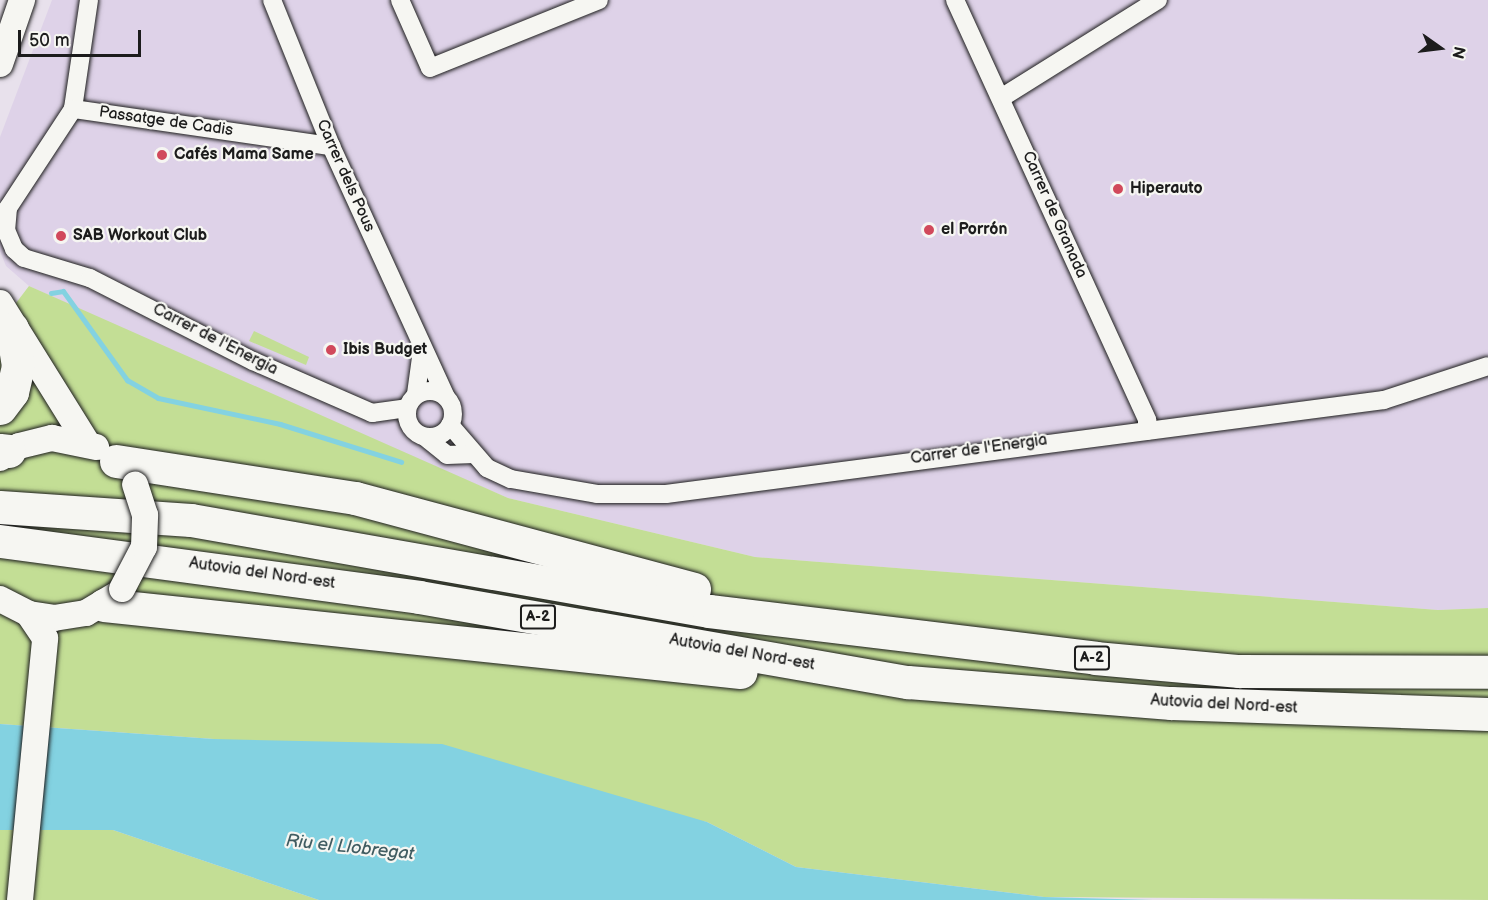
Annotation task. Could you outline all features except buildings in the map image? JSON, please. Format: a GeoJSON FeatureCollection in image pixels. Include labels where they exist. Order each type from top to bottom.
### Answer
{"type":"FeatureCollection","features":[{"type":"Feature","properties":{"kind":"highway"},"geometry":{"type":"LineString","coordinates":[[0,408],[12,392],[18,366],[6,316]]}},
{"type":"Feature","properties":{"kind":"highway"},"geometry":{"type":"LineString","coordinates":[[125,473],[355,498],[814,624]]}},
{"type":"Feature","properties":{"kind":"highway","name":"A-2"},"geometry":{"type":"LineString","coordinates":[[0,507],[191,520],[709,611],[814,624],[1239,671],[1488,672]]}},
{"type":"Feature","properties":{"kind":"highway","name":"Autovia del Nord-est"},"geometry":{"type":"LineString","coordinates":[[0,541],[419,597],[908,682],[1171,703],[1488,714]]}},
{"type":"Feature","properties":{"kind":"highway"},"geometry":{"type":"LineString","coordinates":[[113,597],[728,672],[908,682]]}},
{"type":"Feature","properties":{"kind":"street"},"geometry":{"type":"LineString","coordinates":[[4,52],[22,0]]}},
{"type":"Feature","properties":{"kind":"street"},"geometry":{"type":"LineString","coordinates":[[4,52],[34,0]]}},
{"type":"Feature","properties":{"kind":"street"},"geometry":{"type":"LineString","coordinates":[[73,109],[89,0]]}},
{"type":"Feature","properties":{"kind":"street","name":"Carrer dels Pous"},"geometry":{"type":"LineString","coordinates":[[272,0],[331,146],[422,350],[446,397]]}},
{"type":"Feature","properties":{"kind":"street"},"geometry":{"type":"LineString","coordinates":[[400,0],[430,68],[599,0]]}},
{"type":"Feature","properties":{"kind":"street","name":"Carrer de Granada"},"geometry":{"type":"LineString","coordinates":[[956,0],[1147,420],[1147,431]]}},
{"type":"Feature","properties":{"kind":"street"},"geometry":{"type":"LineString","coordinates":[[1001,98],[1158,0]]}},
{"type":"Feature","properties":{"kind":"street","name":"Passatge de Cadis"},"geometry":{"type":"LineString","coordinates":[[73,109],[331,146]]}},
{"type":"Feature","properties":{"kind":"street","name":"Carrer de l'Energia"},"geometry":{"type":"LineString","coordinates":[[73,109],[8,208],[6,230],[24,258],[90,278],[253,361],[372,413],[412,401],[432,390],[446,397]]}},
{"type":"Feature","properties":{"kind":"street"},"geometry":{"type":"LineString","coordinates":[[6,316],[87,443],[125,473],[145,515],[144,547],[113,597],[66,618],[45,638]]}},
{"type":"Feature","properties":{"kind":"street"},"geometry":{"type":"LineString","coordinates":[[422,350],[408,423],[447,456],[474,454]]}},
{"type":"Feature","properties":{"kind":"street","name":"Carrer de l'Energia"},"geometry":{"type":"LineString","coordinates":[[450,425],[487,468],[511,479],[597,494],[666,494],[1384,400],[1488,366]]}},
{"type":"Feature","properties":{"kind":"street"},"geometry":{"type":"LineString","coordinates":[[40,439],[50,414],[48,384]]}},
{"type":"Feature","properties":{"kind":"street"},"geometry":{"type":"LineString","coordinates":[[425,437],[439,435],[450,425],[453,411],[446,397]]}},
{"type":"Feature","properties":{"kind":"street"},"geometry":{"type":"LineString","coordinates":[[3,453],[40,439],[87,443]]}},
{"type":"Feature","properties":{"kind":"street"},"geometry":{"type":"LineString","coordinates":[[0,599],[29,614],[66,618]]}},
{"type":"Feature","properties":{"kind":"street"},"geometry":{"type":"LineString","coordinates":[[20,900],[45,638],[29,614]]}},
{"type":"Feature","properties":{"kind":"shaded area"},"geometry":{"type":"Polygon","coordinates":[[[52,0],[1488,0],[1488,608],[1438,610],[755,557],[508,498],[236,382],[29,286],[6,266],[0,251],[0,137],[52,0]]]}},
{"type":"Feature","properties":{"kind":"green space"},"geometry":{"type":"Polygon","coordinates":[[[29,286],[508,498],[755,557],[1438,610],[1488,608],[1488,900],[1044,897],[796,867],[707,822],[214,739],[0,724],[0,324],[29,286]]]}},
{"type":"Feature","properties":{"kind":"green space"},"geometry":{"type":"Polygon","coordinates":[[[254,331],[309,357],[306,365],[249,341],[254,331]]]}},
{"type":"Feature","properties":{"kind":"green space"},"geometry":{"type":"Polygon","coordinates":[[[0,830],[113,830],[319,900],[0,900],[0,830]]]}},
{"type":"Feature","properties":{"kind":"water","name":"Riu el Llobregat"},"geometry":{"type":"Polygon","coordinates":[[[0,724],[214,739],[442,744],[707,822],[796,867],[1044,897],[1153,900],[319,900],[113,830],[0,830],[0,724]]]}},
{"type":"Feature","properties":{"kind":"waterway"},"geometry":{"type":"LineString","coordinates":[[51,293],[63,291],[127,380],[158,398],[280,424],[401,462]]}},
{"type":"Feature","properties":{"kind":"place","name":"Cafés Mama Same"},"geometry":{"type":"Point","coordinates":[162,155]}},
{"type":"Feature","properties":{"kind":"place","name":"Hiperauto"},"geometry":{"type":"Point","coordinates":[1118,189]}},
{"type":"Feature","properties":{"kind":"place","name":"el Porrón"},"geometry":{"type":"Point","coordinates":[929,230]}},
{"type":"Feature","properties":{"kind":"place","name":"SAB Workout Club"},"geometry":{"type":"Point","coordinates":[61,236]}},
{"type":"Feature","properties":{"kind":"place","name":"Ibis Budget"},"geometry":{"type":"Point","coordinates":[331,350]}}]}
